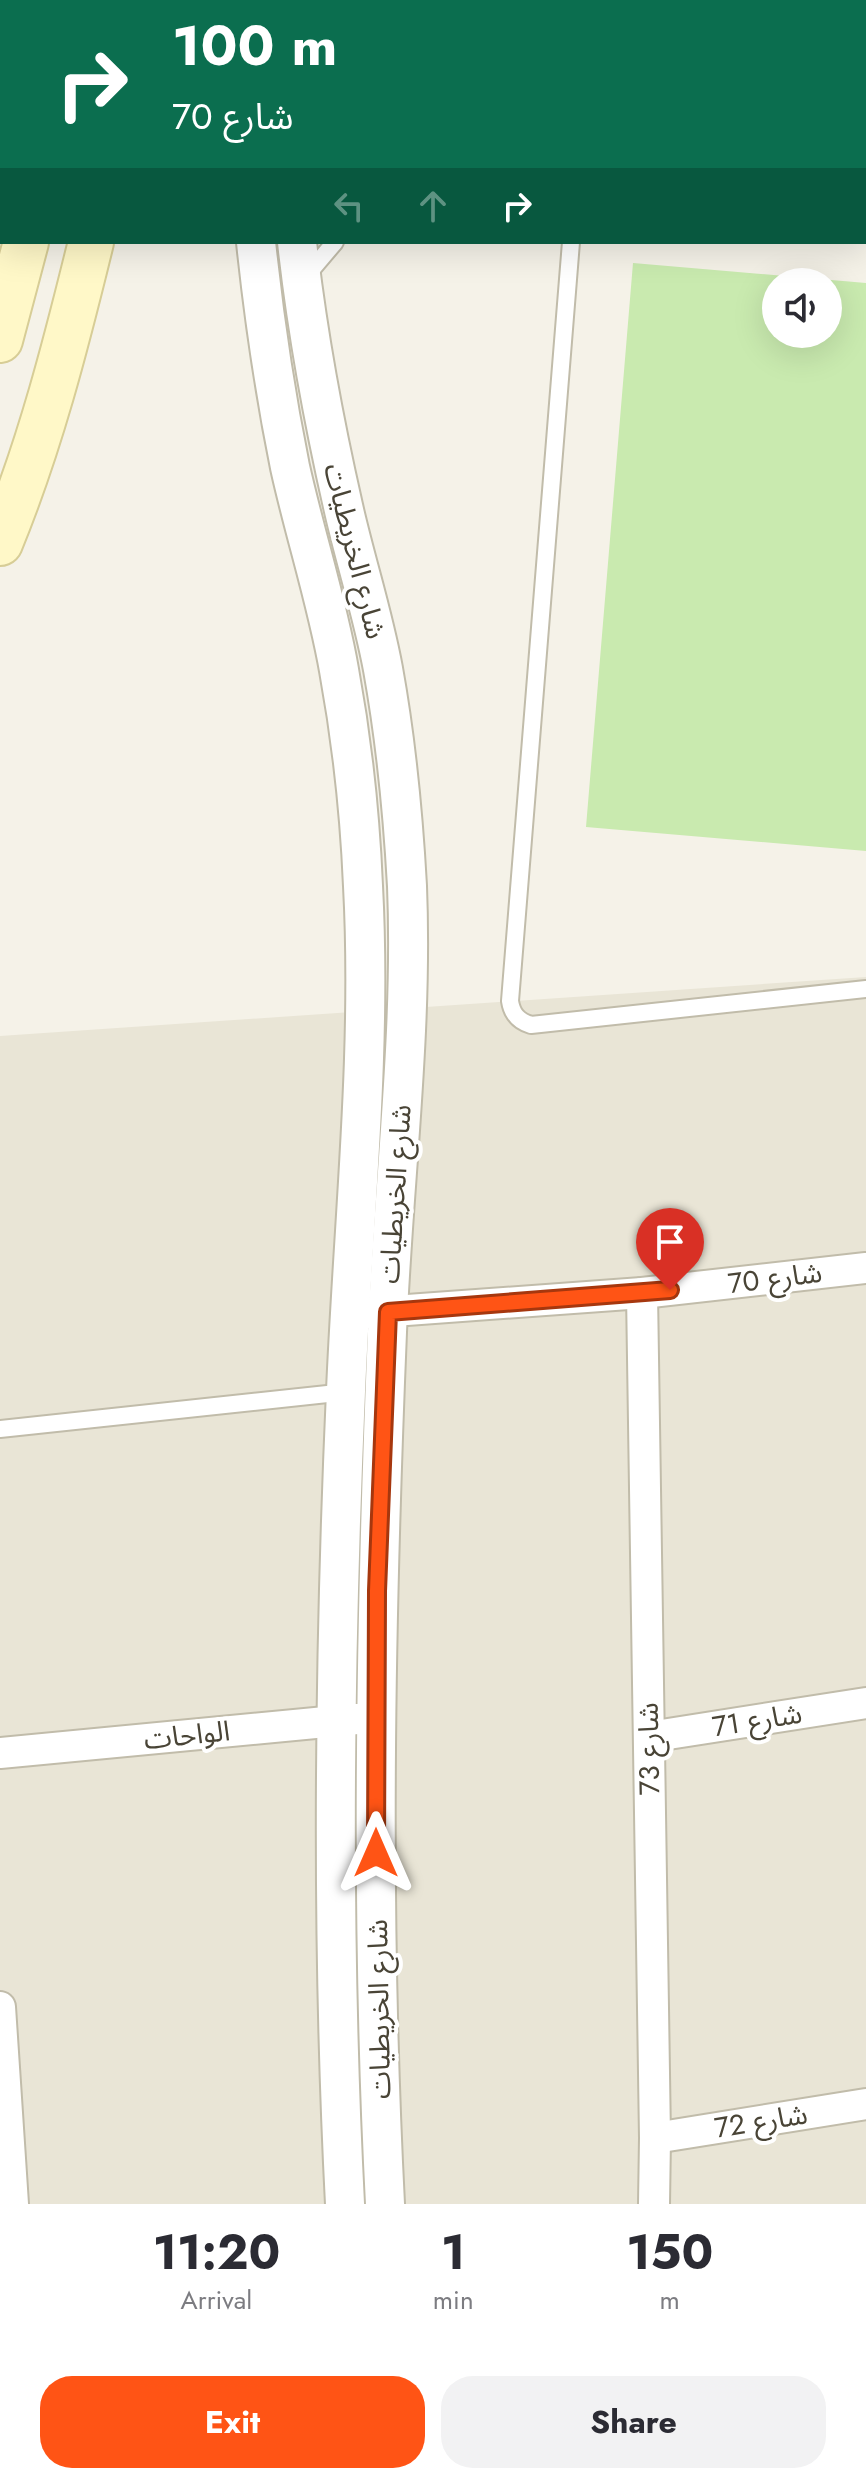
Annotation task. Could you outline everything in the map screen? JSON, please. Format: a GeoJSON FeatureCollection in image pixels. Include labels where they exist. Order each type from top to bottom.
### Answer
{"type":"FeatureCollection","features":[{"type":"Feature","properties":{"kind":"main road"},"geometry":{"type":"LineString","coordinates":[[0,340],[25,244]]}},
{"type":"Feature","properties":{"kind":"main road"},"geometry":{"type":"LineString","coordinates":[[0,543],[63,357],[91,244]]}},
{"type":"Feature","properties":{"kind":"street","name":"شارع الخريطيات"},"geometry":{"type":"LineString","coordinates":[[256,244],[277,395],[291,469],[339,668],[358,812],[364,887],[366,977],[349,1313],[335,1720],[337,2013],[345,2204]]}},
{"type":"Feature","properties":{"kind":"street","name":"شارع الخريطيات"},"geometry":{"type":"LineString","coordinates":[[297,244],[327,437],[382,663],[395,739],[407,894],[407,971],[400,1143],[388,1312],[375,1718],[378,2006],[385,2204]]}},
{"type":"Feature","properties":{"kind":"street","name":"شارع 70"},"geometry":{"type":"LineString","coordinates":[[349,1313],[642,1293],[866,1268]]}},
{"type":"Feature","properties":{"kind":"street","name":"شارع 73"},"geometry":{"type":"LineString","coordinates":[[642,1293],[654,2204]]}},
{"type":"Feature","properties":{"kind":"street","name":"شارع 71"},"geometry":{"type":"LineString","coordinates":[[649,1737],[866,1703]]}},
{"type":"Feature","properties":{"kind":"street","name":"الواحات"},"geometry":{"type":"LineString","coordinates":[[0,1753],[375,1718]]}},
{"type":"Feature","properties":{"kind":"street"},"geometry":{"type":"LineString","coordinates":[[0,2007],[13,2204]]}},
{"type":"Feature","properties":{"kind":"street","name":"شارع 72"},"geometry":{"type":"LineString","coordinates":[[655,2138],[866,2104]]}},
{"type":"Feature","properties":{"kind":"lane"},"geometry":{"type":"LineString","coordinates":[[302,283],[333,244]]}},
{"type":"Feature","properties":{"kind":"lane"},"geometry":{"type":"LineString","coordinates":[[571,244],[511,985],[512,1010],[523,1022],[539,1024],[866,989]]}},
{"type":"Feature","properties":{"kind":"lane"},"geometry":{"type":"LineString","coordinates":[[0,1429],[346,1392]]}},
{"type":"Feature","properties":{"kind":"shaded area"},"geometry":{"type":"Polygon","coordinates":[[[866,977],[866,2204],[0,2204],[0,1036],[866,977]]]}},
{"type":"Feature","properties":{"kind":"green space"},"geometry":{"type":"Polygon","coordinates":[[[633,263],[762,274],[762,348],[842,348],[842,281],[866,283],[866,851],[586,827],[633,263]]]}},
{"type":"Feature","properties":{"kind":"route"},"geometry":{"type":"LineString","coordinates":[[376,1853],[377,1591],[388,1312],[670,1290]]}}]}
